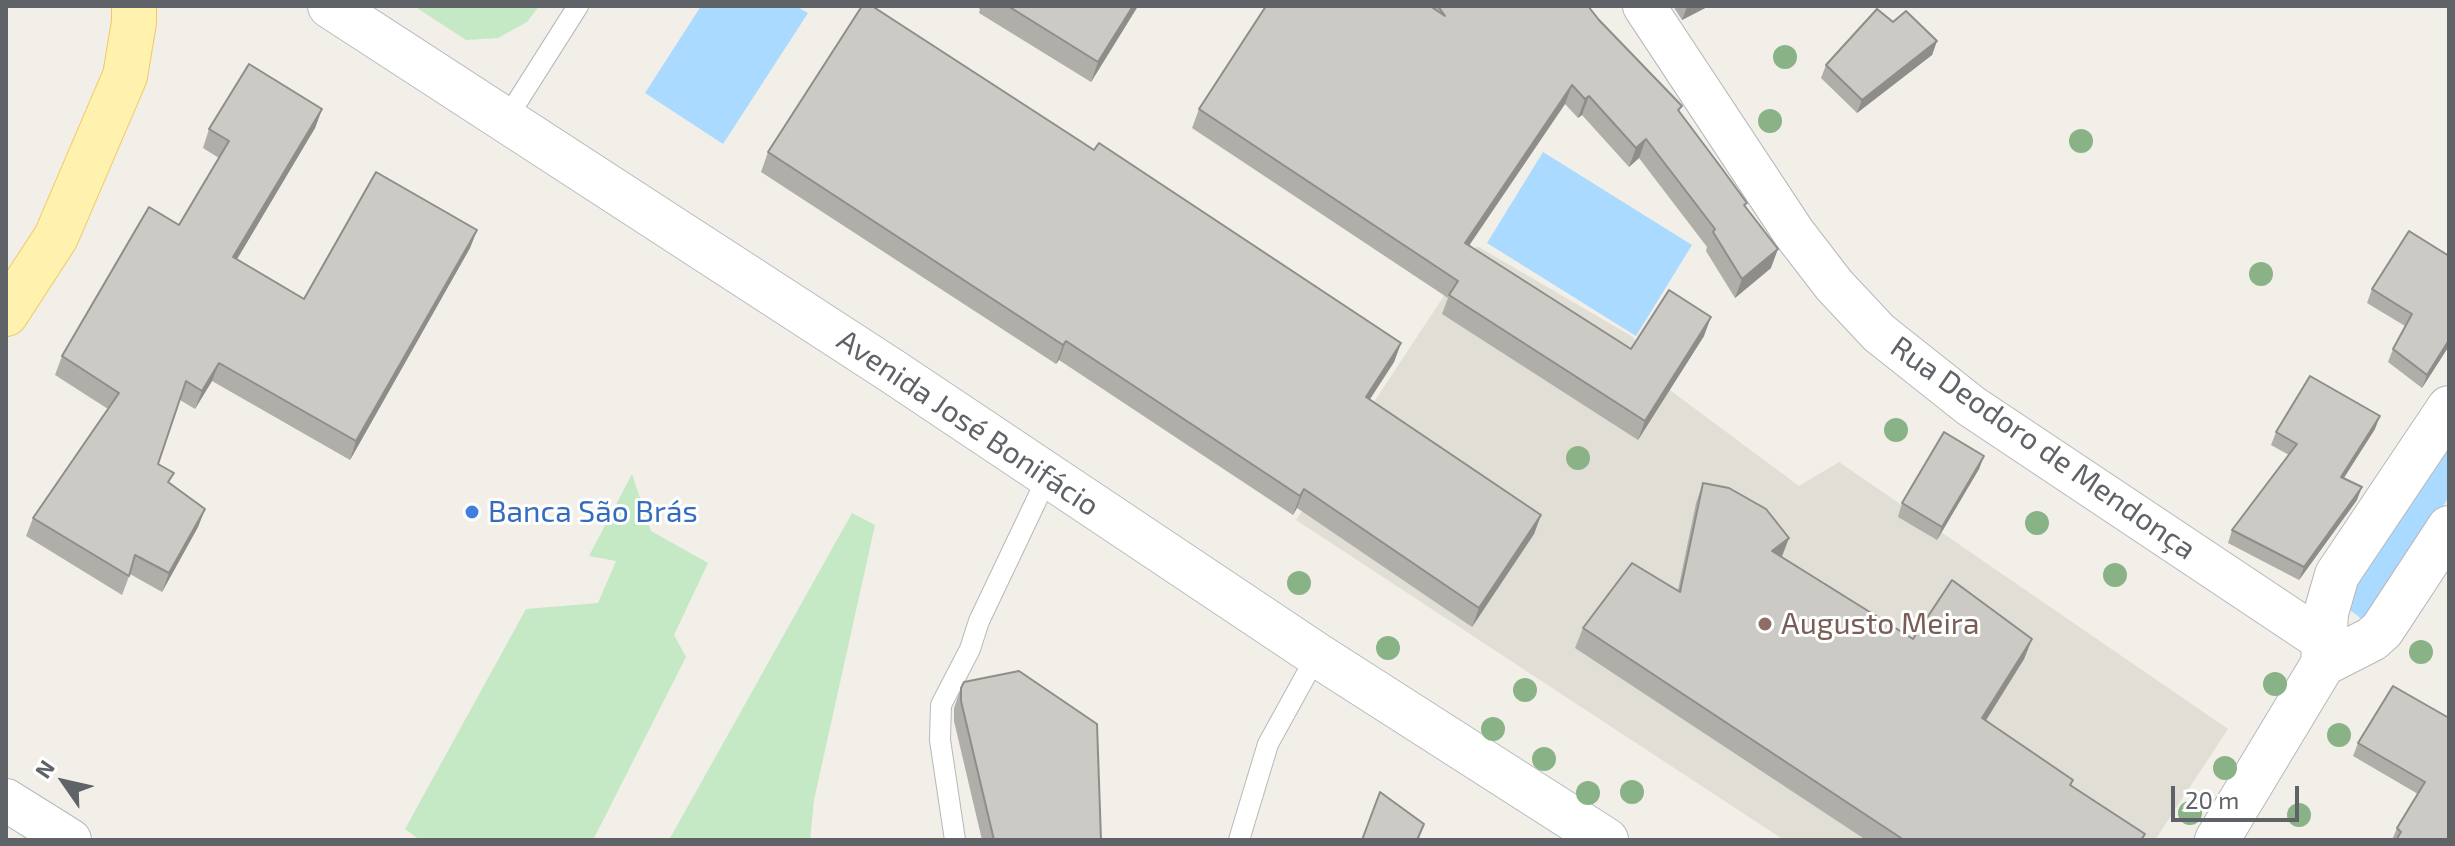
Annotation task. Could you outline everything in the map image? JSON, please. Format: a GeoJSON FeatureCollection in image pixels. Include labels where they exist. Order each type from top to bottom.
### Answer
{"type":"FeatureCollection","features":[{"type":"Feature","properties":{"kind":"main road"},"geometry":{"type":"LineString","coordinates":[[6,314],[56,237],[125,76],[134,6]]}},
{"type":"Feature","properties":{"kind":"main road","name":"Avenida José Bonifácio"},"geometry":{"type":"LineString","coordinates":[[330,6],[892,371],[1317,655],[1606,840]]}},
{"type":"Feature","properties":{"kind":"main road"},"geometry":{"type":"LineString","coordinates":[[2331,654],[2326,613],[2337,575],[2449,408]]}},
{"type":"Feature","properties":{"kind":"main road"},"geometry":{"type":"LineString","coordinates":[[2217,840],[2331,654],[2372,639],[2382,630],[2449,528]]}},
{"type":"Feature","properties":{"kind":"street","name":"Rua Deodoro de Mendonça"},"geometry":{"type":"LineString","coordinates":[[1644,6],[1794,233],[1834,285],[1879,333],[1971,406],[2331,654]]}},
{"type":"Feature","properties":{"kind":"street"},"geometry":{"type":"LineString","coordinates":[[6,800],[70,840]]}},
{"type":"Feature","properties":{"kind":"lane"},"geometry":{"type":"LineString","coordinates":[[505,121],[578,6]]}},
{"type":"Feature","properties":{"kind":"lane"},"geometry":{"type":"LineString","coordinates":[[955,840],[940,740],[941,705],[1048,476]]}},
{"type":"Feature","properties":{"kind":"lane"},"geometry":{"type":"LineString","coordinates":[[1239,840],[1268,744],[1317,655]]}},
{"type":"Feature","properties":{"kind":"shaded area","name":"Augusto Meira"},"geometry":{"type":"Polygon","coordinates":[[[1477,246],[1633,337],[1655,379],[1799,486],[1839,462],[2228,729],[2155,840],[1784,840],[1296,520],[1477,246]]]}},
{"type":"Feature","properties":{"kind":"green space"},"geometry":{"type":"Polygon","coordinates":[[[414,6],[539,6],[527,22],[498,38],[466,40],[414,6]]]}},
{"type":"Feature","properties":{"kind":"green space"},"geometry":{"type":"Polygon","coordinates":[[[632,474],[651,531],[708,563],[674,635],[686,657],[593,840],[420,840],[405,829],[526,609],[598,603],[616,561],[589,556],[632,474]]]}},
{"type":"Feature","properties":{"kind":"green space"},"geometry":{"type":"Polygon","coordinates":[[[852,513],[875,525],[814,800],[810,840],[669,840],[852,513]]]}},
{"type":"Feature","properties":{"kind":"water"},"geometry":{"type":"Polygon","coordinates":[[[701,6],[796,6],[808,13],[723,144],[645,93],[701,6]]]}},
{"type":"Feature","properties":{"kind":"water"},"geometry":{"type":"Polygon","coordinates":[[[1543,152],[1692,245],[1636,336],[1487,243],[1543,152]]]}},
{"type":"Feature","properties":{"kind":"water"},"geometry":{"type":"Polygon","coordinates":[[[2449,439],[2449,497],[2368,624],[2341,603],[2449,439]]]}},
{"type":"Feature","properties":{"kind":"building"},"geometry":{"type":"Polygon","coordinates":[[[862,6],[872,6],[1094,150],[1099,143],[1401,343],[1366,397],[1541,515],[1479,608],[1304,489],[1300,496],[1066,341],[1063,345],[768,152],[862,6]]]}},
{"type":"Feature","properties":{"kind":"building"},"geometry":{"type":"Polygon","coordinates":[[[1008,6],[1133,6],[1098,62],[1008,6]]]}},
{"type":"Feature","properties":{"kind":"building"},"geometry":{"type":"Polygon","coordinates":[[[1266,6],[1430,6],[1445,16],[1438,6],[1588,6],[1682,106],[1678,110],[1778,249],[1742,279],[1713,232],[1715,229],[1646,139],[1636,148],[1589,96],[1585,99],[1572,85],[1465,243],[1631,349],[1669,290],[1711,317],[1645,421],[1449,295],[1458,281],[1199,109],[1266,6]]]}},
{"type":"Feature","properties":{"kind":"building"},"geometry":{"type":"Polygon","coordinates":[[[1877,9],[1893,22],[1906,11],[1937,41],[1862,100],[1826,65],[1877,9]]]}},
{"type":"Feature","properties":{"kind":"building"},"geometry":{"type":"Polygon","coordinates":[[[249,64],[322,109],[233,257],[304,299],[376,172],[477,230],[356,441],[219,363],[202,391],[186,381],[158,464],[174,473],[168,482],[205,509],[169,573],[135,555],[129,576],[33,518],[119,393],[62,356],[149,207],[179,225],[229,141],[209,129],[249,64]]]}},
{"type":"Feature","properties":{"kind":"building"},"geometry":{"type":"Polygon","coordinates":[[[2409,231],[2449,256],[2449,340],[2427,375],[2393,349],[2412,314],[2372,289],[2409,231]]]}},
{"type":"Feature","properties":{"kind":"building"},"geometry":{"type":"Polygon","coordinates":[[[2310,376],[2380,416],[2341,477],[2362,487],[2304,567],[2232,530],[2297,444],[2276,432],[2310,376]]]}},
{"type":"Feature","properties":{"kind":"building"},"geometry":{"type":"Polygon","coordinates":[[[1944,432],[1984,456],[1942,527],[1902,503],[1944,432]]]}},
{"type":"Feature","properties":{"kind":"building"},"geometry":{"type":"Polygon","coordinates":[[[1703,483],[1729,488],[1766,509],[1789,538],[1772,551],[1913,639],[1952,580],[2032,639],[1982,718],[2073,780],[2070,785],[2145,834],[2141,840],[1904,840],[1583,628],[1632,563],[1680,592],[1703,483]]]}},
{"type":"Feature","properties":{"kind":"building"},"geometry":{"type":"Polygon","coordinates":[[[1019,671],[1097,724],[1101,840],[994,840],[961,701],[961,688],[964,682],[1019,671]]]}},
{"type":"Feature","properties":{"kind":"building"},"geometry":{"type":"Polygon","coordinates":[[[2393,686],[2449,718],[2449,840],[2396,840],[2401,832],[2397,828],[2425,782],[2358,743],[2393,686]]]}},
{"type":"Feature","properties":{"kind":"building"},"geometry":{"type":"Polygon","coordinates":[[[1380,792],[1424,824],[1417,840],[1362,840],[1380,792]]]}},
{"type":"Feature","properties":{"kind":"place","name":"Banca São Brás"},"geometry":{"type":"Point","coordinates":[472,512]}},
{"type":"Feature","properties":{"kind":"place","name":"Augusto Meira"},"geometry":{"type":"Point","coordinates":[1765,624]}}]}
